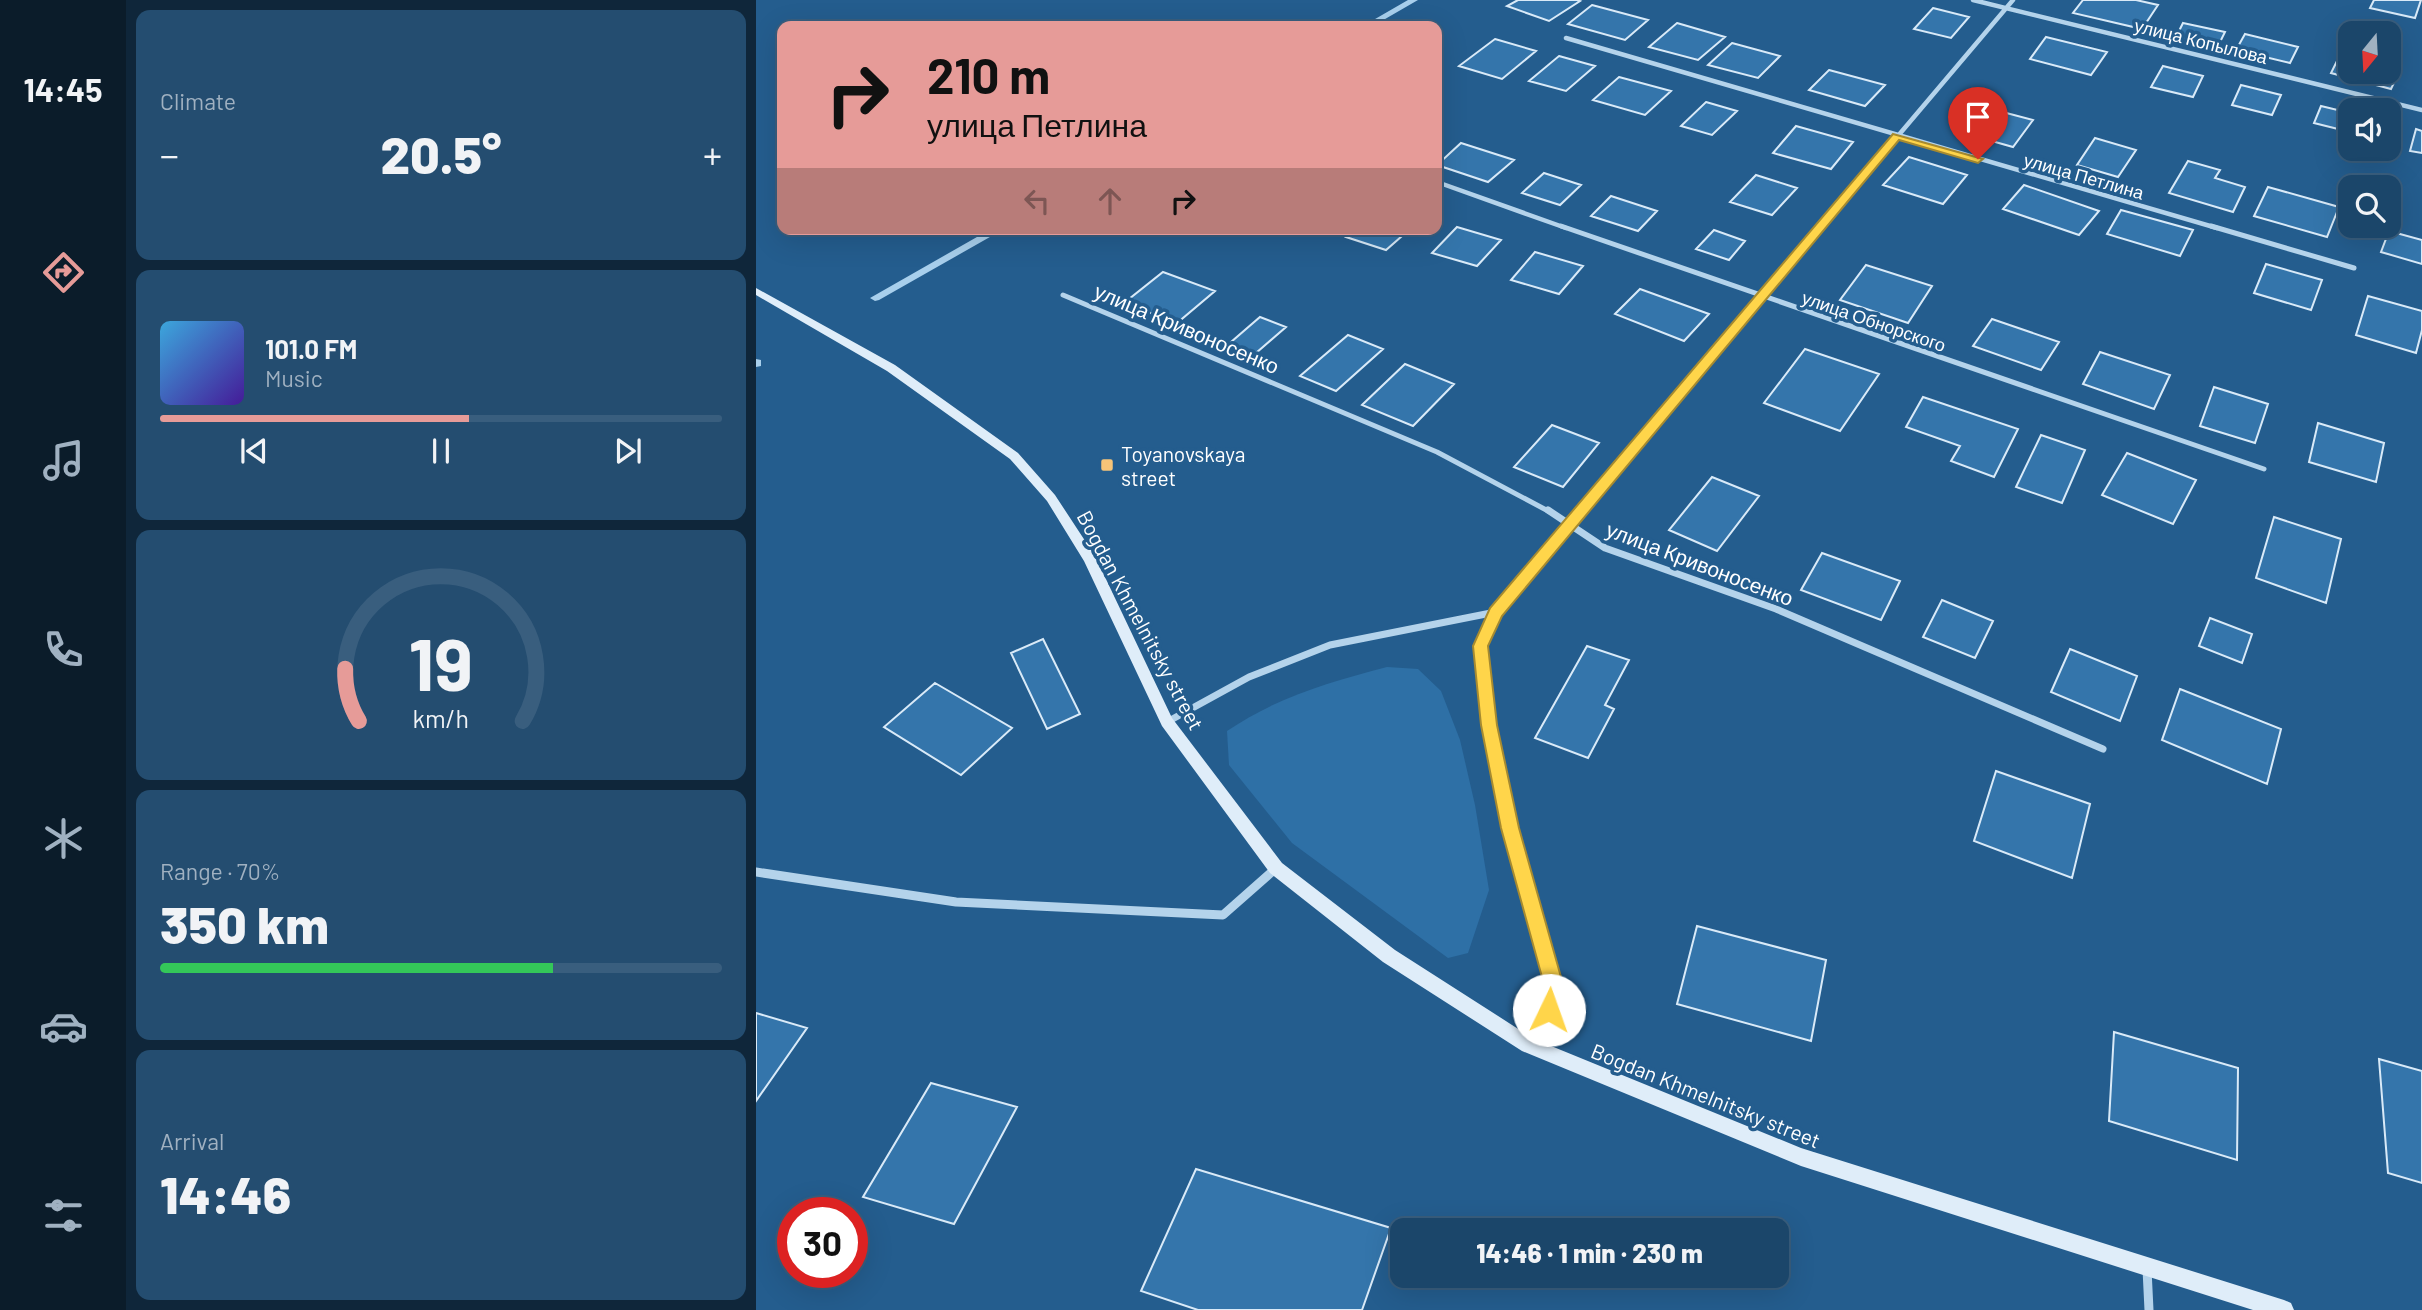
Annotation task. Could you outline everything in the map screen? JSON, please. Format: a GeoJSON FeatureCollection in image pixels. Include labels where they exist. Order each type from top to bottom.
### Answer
{"type":"FeatureCollection","features":[{"type":"Feature","properties":{"kind":"street","name":"улица Копылова"},"geometry":{"type":"LineString","coordinates":[[1973,0],[2422,110]]}},
{"type":"Feature","properties":{"kind":"street"},"geometry":{"type":"LineString","coordinates":[[1528,1045],[1549,1010],[1551,977],[1510,828],[1489,725],[1480,646],[1496,612],[2012,0]]}},
{"type":"Feature","properties":{"kind":"street","name":"улица Петлина"},"geometry":{"type":"LineString","coordinates":[[1566,38],[2354,268]]}},
{"type":"Feature","properties":{"kind":"street","name":"улица Обнорского"},"geometry":{"type":"LineString","coordinates":[[1442,185],[1762,298],[2263,469]]}},
{"type":"Feature","properties":{"kind":"street","name":"Bogdan Khmelnitsky street"},"geometry":{"type":"LineString","coordinates":[[756,291],[891,368],[1014,456],[1051,498],[1090,559],[1167,722],[1276,868],[1389,956],[1528,1045],[1801,1157],[2147,1269],[2284,1310]]}},
{"type":"Feature","properties":{"kind":"street","name":"улица Кривоносенко"},"geometry":{"type":"LineString","coordinates":[[1063,295],[1437,452],[1534,501],[1567,526],[1605,548],[1776,608],[2102,748]]}},
{"type":"Feature","properties":{"kind":"street"},"geometry":{"type":"LineString","coordinates":[[1167,722],[1249,677],[1330,645],[1496,612]]}},
{"type":"Feature","properties":{"kind":"street"},"geometry":{"type":"LineString","coordinates":[[756,872],[956,902],[1223,915],[1276,868]]}},
{"type":"Feature","properties":{"kind":"street"},"geometry":{"type":"LineString","coordinates":[[2147,1269],[2149,1310]]}},
{"type":"Feature","properties":{"kind":"shaded area"},"geometry":{"type":"Polygon","coordinates":[[[1387,667],[1418,669],[1441,691],[1460,740],[1475,805],[1489,890],[1468,953],[1448,958],[1292,843],[1229,765],[1227,731],[1246,719],[1304,692],[1387,667]]]}},
{"type":"Feature","properties":{"kind":"building"},"geometry":{"type":"Polygon","coordinates":[[[1518,0],[1580,1],[1549,21],[1507,6],[1518,0]]]}},
{"type":"Feature","properties":{"kind":"building"},"geometry":{"type":"Polygon","coordinates":[[[2083,0],[2136,0],[2158,5],[2142,29],[2073,13],[2083,0]]]}},
{"type":"Feature","properties":{"kind":"building"},"geometry":{"type":"Polygon","coordinates":[[[2374,0],[2421,0],[2415,18],[2370,8],[2374,0]]]}},
{"type":"Feature","properties":{"kind":"building"},"geometry":{"type":"Polygon","coordinates":[[[1592,5],[1648,20],[1625,40],[1568,24],[1592,5]]]}},
{"type":"Feature","properties":{"kind":"building"},"geometry":{"type":"Polygon","coordinates":[[[1933,8],[1969,17],[1951,38],[1914,29],[1933,8]]]}},
{"type":"Feature","properties":{"kind":"building"},"geometry":{"type":"Polygon","coordinates":[[[1677,23],[1725,37],[1698,60],[1649,47],[1677,23]]]}},
{"type":"Feature","properties":{"kind":"building"},"geometry":{"type":"Polygon","coordinates":[[[2183,23],[2225,32],[2218,46],[2176,37],[2183,23]]]}},
{"type":"Feature","properties":{"kind":"building"},"geometry":{"type":"Polygon","coordinates":[[[2245,34],[2298,47],[2290,63],[2236,50],[2245,34]]]}},
{"type":"Feature","properties":{"kind":"building"},"geometry":{"type":"Polygon","coordinates":[[[2046,37],[2107,52],[2091,75],[2030,59],[2046,37]]]}},
{"type":"Feature","properties":{"kind":"building"},"geometry":{"type":"Polygon","coordinates":[[[1495,39],[1536,51],[1502,79],[1459,66],[1495,39]]]}},
{"type":"Feature","properties":{"kind":"building"},"geometry":{"type":"Polygon","coordinates":[[[1732,43],[1780,56],[1758,78],[1708,65],[1732,43]]]}},
{"type":"Feature","properties":{"kind":"building"},"geometry":{"type":"Polygon","coordinates":[[[1559,56],[1595,66],[1566,91],[1529,81],[1559,56]]]}},
{"type":"Feature","properties":{"kind":"building"},"geometry":{"type":"Polygon","coordinates":[[[2338,59],[2338,75],[2331,73],[2338,59]]]}},
{"type":"Feature","properties":{"kind":"building"},"geometry":{"type":"Polygon","coordinates":[[[2163,66],[2203,76],[2193,97],[2151,87],[2163,66]]]}},
{"type":"Feature","properties":{"kind":"building"},"geometry":{"type":"Polygon","coordinates":[[[1829,70],[1885,85],[1865,106],[1809,90],[1829,70]]]}},
{"type":"Feature","properties":{"kind":"building"},"geometry":{"type":"Polygon","coordinates":[[[1619,77],[1671,91],[1645,115],[1593,100],[1619,77]]]}},
{"type":"Feature","properties":{"kind":"building"},"geometry":{"type":"Polygon","coordinates":[[[2372,84],[2393,84],[2391,89],[2372,84]]]}},
{"type":"Feature","properties":{"kind":"building"},"geometry":{"type":"Polygon","coordinates":[[[2241,85],[2281,95],[2272,115],[2232,105],[2241,85]]]}},
{"type":"Feature","properties":{"kind":"building"},"geometry":{"type":"Polygon","coordinates":[[[1706,102],[1737,111],[1712,135],[1681,126],[1706,102]]]}},
{"type":"Feature","properties":{"kind":"building"},"geometry":{"type":"Polygon","coordinates":[[[2321,106],[2338,110],[2338,129],[2314,123],[2321,106]]]}},
{"type":"Feature","properties":{"kind":"building"},"geometry":{"type":"Polygon","coordinates":[[[1995,110],[2033,120],[2013,147],[1974,136],[1995,110]]]}},
{"type":"Feature","properties":{"kind":"building"},"geometry":{"type":"Polygon","coordinates":[[[1796,126],[1853,142],[1831,169],[1773,153],[1796,126]]]}},
{"type":"Feature","properties":{"kind":"building"},"geometry":{"type":"Polygon","coordinates":[[[2416,129],[2422,131],[2422,153],[2410,151],[2416,129]]]}},
{"type":"Feature","properties":{"kind":"building"},"geometry":{"type":"Polygon","coordinates":[[[2095,138],[2136,150],[2118,177],[2077,165],[2095,138]]]}},
{"type":"Feature","properties":{"kind":"building"},"geometry":{"type":"Polygon","coordinates":[[[1461,143],[1514,160],[1488,182],[1442,167],[1442,160],[1461,143]]]}},
{"type":"Feature","properties":{"kind":"building"},"geometry":{"type":"Polygon","coordinates":[[[1909,157],[1967,175],[1943,204],[1883,185],[1909,157]]]}},
{"type":"Feature","properties":{"kind":"building"},"geometry":{"type":"Polygon","coordinates":[[[2188,161],[2220,170],[2215,178],[2245,187],[2233,212],[2169,193],[2188,161]]]}},
{"type":"Feature","properties":{"kind":"building"},"geometry":{"type":"Polygon","coordinates":[[[1544,173],[1581,185],[1560,205],[1522,193],[1544,173]]]}},
{"type":"Feature","properties":{"kind":"building"},"geometry":{"type":"Polygon","coordinates":[[[1756,175],[1797,188],[1772,215],[1730,202],[1756,175]]]}},
{"type":"Feature","properties":{"kind":"building"},"geometry":{"type":"Polygon","coordinates":[[[2024,185],[2099,211],[2079,235],[2003,209],[2024,185]]]}},
{"type":"Feature","properties":{"kind":"building"},"geometry":{"type":"Polygon","coordinates":[[[2268,187],[2338,207],[2327,237],[2254,216],[2268,187]]]}},
{"type":"Feature","properties":{"kind":"building"},"geometry":{"type":"Polygon","coordinates":[[[1611,196],[1657,211],[1638,231],[1591,216],[1611,196]]]}},
{"type":"Feature","properties":{"kind":"building"},"geometry":{"type":"Polygon","coordinates":[[[2121,210],[2193,230],[2180,256],[2107,234],[2121,210]]]}},
{"type":"Feature","properties":{"kind":"building"},"geometry":{"type":"Polygon","coordinates":[[[1457,227],[1501,240],[1477,266],[1432,253],[1457,227]]]}},
{"type":"Feature","properties":{"kind":"building"},"geometry":{"type":"Polygon","coordinates":[[[1714,230],[1745,241],[1729,260],[1696,249],[1714,230]]]}},
{"type":"Feature","properties":{"kind":"building"},"geometry":{"type":"Polygon","coordinates":[[[2401,234],[2422,240],[2422,264],[2381,252],[2386,238],[2401,238],[2401,234]]]}},
{"type":"Feature","properties":{"kind":"building"},"geometry":{"type":"Polygon","coordinates":[[[1348,235],[1403,235],[1386,250],[1346,237],[1348,235]]]}},
{"type":"Feature","properties":{"kind":"building"},"geometry":{"type":"Polygon","coordinates":[[[1535,252],[1583,266],[1559,294],[1511,280],[1535,252]]]}},
{"type":"Feature","properties":{"kind":"building"},"geometry":{"type":"Polygon","coordinates":[[[2266,264],[2322,280],[2311,310],[2254,293],[2266,264]]]}},
{"type":"Feature","properties":{"kind":"building"},"geometry":{"type":"Polygon","coordinates":[[[1866,265],[1932,286],[1908,323],[1840,300],[1866,265]]]}},
{"type":"Feature","properties":{"kind":"building"},"geometry":{"type":"Polygon","coordinates":[[[1163,272],[1215,291],[1177,323],[1124,303],[1163,272]]]}},
{"type":"Feature","properties":{"kind":"building"},"geometry":{"type":"Polygon","coordinates":[[[1640,289],[1709,314],[1684,341],[1615,314],[1640,289]]]}},
{"type":"Feature","properties":{"kind":"building"},"geometry":{"type":"Polygon","coordinates":[[[2368,296],[2422,311],[2422,330],[2416,353],[2356,335],[2368,296]]]}},
{"type":"Feature","properties":{"kind":"building"},"geometry":{"type":"Polygon","coordinates":[[[1260,317],[1286,327],[1249,359],[1223,349],[1260,317]]]}},
{"type":"Feature","properties":{"kind":"building"},"geometry":{"type":"Polygon","coordinates":[[[1992,319],[2059,342],[2041,370],[1973,346],[1992,319]]]}},
{"type":"Feature","properties":{"kind":"building"},"geometry":{"type":"Polygon","coordinates":[[[1348,335],[1383,349],[1336,391],[1300,376],[1348,335]]]}},
{"type":"Feature","properties":{"kind":"building"},"geometry":{"type":"Polygon","coordinates":[[[1805,349],[1879,374],[1840,431],[1764,403],[1805,349]]]}},
{"type":"Feature","properties":{"kind":"building"},"geometry":{"type":"Polygon","coordinates":[[[2100,352],[2170,375],[2154,409],[2083,384],[2100,352]]]}},
{"type":"Feature","properties":{"kind":"building"},"geometry":{"type":"Polygon","coordinates":[[[1405,364],[1454,384],[1413,426],[1362,405],[1405,364]]]}},
{"type":"Feature","properties":{"kind":"building"},"geometry":{"type":"Polygon","coordinates":[[[2214,387],[2268,404],[2255,443],[2200,426],[2214,387]]]}},
{"type":"Feature","properties":{"kind":"building"},"geometry":{"type":"Polygon","coordinates":[[[1923,397],[2018,429],[1994,477],[1951,461],[1960,446],[1906,427],[1923,397]]]}},
{"type":"Feature","properties":{"kind":"building"},"geometry":{"type":"Polygon","coordinates":[[[2318,423],[2384,443],[2376,482],[2309,462],[2318,423]]]}},
{"type":"Feature","properties":{"kind":"building"},"geometry":{"type":"Polygon","coordinates":[[[1552,425],[1599,443],[1563,487],[1514,467],[1552,425]]]}},
{"type":"Feature","properties":{"kind":"building"},"geometry":{"type":"Polygon","coordinates":[[[2041,435],[2085,450],[2062,503],[2016,487],[2041,435]]]}},
{"type":"Feature","properties":{"kind":"building"},"geometry":{"type":"Polygon","coordinates":[[[2127,453],[2196,480],[2173,524],[2102,495],[2127,453]]]}},
{"type":"Feature","properties":{"kind":"building"},"geometry":{"type":"Polygon","coordinates":[[[1712,477],[1759,496],[1717,551],[1669,530],[1712,477]]]}},
{"type":"Feature","properties":{"kind":"building"},"geometry":{"type":"Polygon","coordinates":[[[2274,517],[2341,539],[2326,603],[2256,578],[2274,517]]]}},
{"type":"Feature","properties":{"kind":"building"},"geometry":{"type":"Polygon","coordinates":[[[1822,553],[1900,581],[1881,620],[1801,590],[1822,553]]]}},
{"type":"Feature","properties":{"kind":"building"},"geometry":{"type":"Polygon","coordinates":[[[1942,600],[1993,621],[1975,658],[1923,637],[1942,600]]]}},
{"type":"Feature","properties":{"kind":"building"},"geometry":{"type":"Polygon","coordinates":[[[2210,618],[2252,634],[2242,663],[2199,646],[2210,618]]]}},
{"type":"Feature","properties":{"kind":"building"},"geometry":{"type":"Polygon","coordinates":[[[1043,639],[1080,714],[1047,729],[1011,653],[1043,639]]]}},
{"type":"Feature","properties":{"kind":"building"},"geometry":{"type":"Polygon","coordinates":[[[1587,646],[1629,660],[1605,705],[1614,709],[1588,758],[1535,738],[1587,646]]]}},
{"type":"Feature","properties":{"kind":"building"},"geometry":{"type":"Polygon","coordinates":[[[2070,649],[2137,676],[2120,721],[2051,692],[2070,649]]]}},
{"type":"Feature","properties":{"kind":"building"},"geometry":{"type":"Polygon","coordinates":[[[935,683],[1012,728],[961,775],[884,727],[935,683]]]}},
{"type":"Feature","properties":{"kind":"building"},"geometry":{"type":"Polygon","coordinates":[[[2180,689],[2281,729],[2267,784],[2162,740],[2180,689]]]}},
{"type":"Feature","properties":{"kind":"building"},"geometry":{"type":"Polygon","coordinates":[[[1996,771],[2090,804],[2072,878],[1974,841],[1996,771]]]}},
{"type":"Feature","properties":{"kind":"building"},"geometry":{"type":"Polygon","coordinates":[[[1697,926],[1826,960],[1811,1041],[1677,1004],[1697,926]]]}},
{"type":"Feature","properties":{"kind":"building"},"geometry":{"type":"Polygon","coordinates":[[[756,1013],[807,1028],[756,1101],[756,1013]]]}},
{"type":"Feature","properties":{"kind":"building"},"geometry":{"type":"Polygon","coordinates":[[[2114,1032],[2238,1068],[2237,1160],[2109,1121],[2114,1032]]]}},
{"type":"Feature","properties":{"kind":"building"},"geometry":{"type":"Polygon","coordinates":[[[2379,1059],[2422,1071],[2422,1183],[2388,1173],[2379,1059]]]}},
{"type":"Feature","properties":{"kind":"building"},"geometry":{"type":"Polygon","coordinates":[[[931,1083],[1017,1107],[954,1224],[863,1197],[931,1083]]]}},
{"type":"Feature","properties":{"kind":"building"},"geometry":{"type":"Polygon","coordinates":[[[1196,1169],[1390,1228],[1362,1310],[1198,1310],[1141,1291],[1196,1169]]]}},
{"type":"Feature","properties":{"kind":"waterway"},"geometry":{"type":"LineString","coordinates":[[1376,21],[1414,0]]}},
{"type":"Feature","properties":{"kind":"waterway"},"geometry":{"type":"LineString","coordinates":[[875,298],[988,235]]}},
{"type":"Feature","properties":{"kind":"place","name":"Toyanovskaya street"},"geometry":{"type":"Point","coordinates":[1107,465]}},
{"type":"Feature","properties":{"kind":"route"},"geometry":{"type":"LineString","coordinates":[[1549,1010],[1551,977],[1510,828],[1489,725],[1480,646],[1496,612],[1897,136],[1978,159]]}}]}
